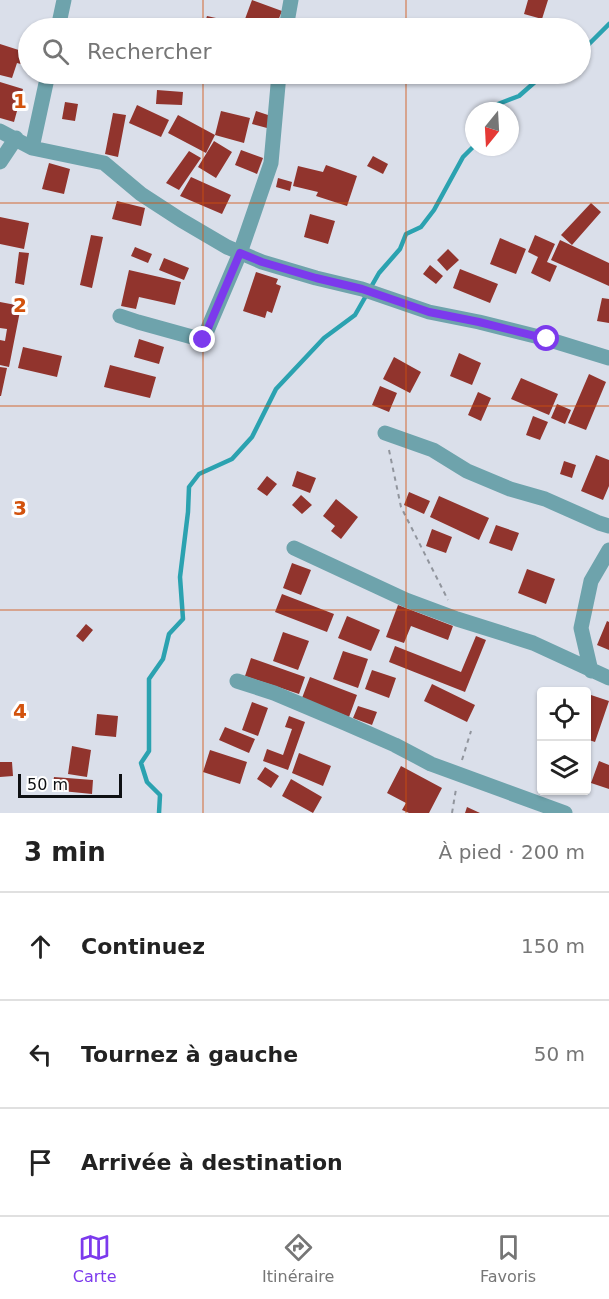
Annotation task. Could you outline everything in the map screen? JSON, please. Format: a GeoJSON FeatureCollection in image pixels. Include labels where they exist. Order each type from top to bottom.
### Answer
{"type":"FeatureCollection","features":[{"type":"Feature","properties":{"kind":"street"},"geometry":{"type":"LineString","coordinates":[[60,18],[64,0]]}},
{"type":"Feature","properties":{"kind":"street"},"geometry":{"type":"LineString","coordinates":[[288,18],[291,0]]}},
{"type":"Feature","properties":{"kind":"street"},"geometry":{"type":"LineString","coordinates":[[32,148],[46,84]]}},
{"type":"Feature","properties":{"kind":"street"},"geometry":{"type":"LineString","coordinates":[[120,316],[203,340],[240,253],[271,163],[278,84]]}},
{"type":"Feature","properties":{"kind":"street"},"geometry":{"type":"LineString","coordinates":[[0,131],[32,148],[104,163],[141,194],[227,247],[262,262],[362,289],[429,312],[547,339],[609,358]]}},
{"type":"Feature","properties":{"kind":"street"},"geometry":{"type":"LineString","coordinates":[[0,162],[16,138]]}},
{"type":"Feature","properties":{"kind":"street"},"geometry":{"type":"LineString","coordinates":[[386,433],[434,450],[467,471],[510,489],[545,499],[609,526]]}},
{"type":"Feature","properties":{"kind":"street"},"geometry":{"type":"LineString","coordinates":[[294,548],[396,595],[457,619],[533,643],[609,678]]}},
{"type":"Feature","properties":{"kind":"street"},"geometry":{"type":"LineString","coordinates":[[591,671],[580,628],[591,581],[609,550]]}},
{"type":"Feature","properties":{"kind":"street"},"geometry":{"type":"LineString","coordinates":[[237,681],[325,714],[431,764],[565,813]]}},
{"type":"Feature","properties":{"kind":"path"},"geometry":{"type":"LineString","coordinates":[[386,433],[401,507],[457,619]]}},
{"type":"Feature","properties":{"kind":"building"},"geometry":{"type":"Polygon","coordinates":[[[252,0],[282,11],[279,18],[245,18],[252,0]]]}},
{"type":"Feature","properties":{"kind":"building"},"geometry":{"type":"Polygon","coordinates":[[[528,0],[548,0],[542,18],[524,14],[528,0]]]}},
{"type":"Feature","properties":{"kind":"building"},"geometry":{"type":"Polygon","coordinates":[[[0,44],[18,50],[18,63],[12,78],[0,75],[0,44]]]}},
{"type":"Feature","properties":{"kind":"building"},"geometry":{"type":"Polygon","coordinates":[[[0,82],[23,89],[14,122],[0,118],[0,82]]]}},
{"type":"Feature","properties":{"kind":"building"},"geometry":{"type":"Polygon","coordinates":[[[157,90],[183,92],[182,105],[156,104],[157,90]]]}},
{"type":"Feature","properties":{"kind":"building"},"geometry":{"type":"Polygon","coordinates":[[[65,102],[78,104],[75,121],[62,119],[65,102]]]}},
{"type":"Feature","properties":{"kind":"building"},"geometry":{"type":"Polygon","coordinates":[[[137,105],[169,120],[161,137],[129,123],[137,105]]]}},
{"type":"Feature","properties":{"kind":"building"},"geometry":{"type":"Polygon","coordinates":[[[221,111],[250,118],[244,143],[215,135],[221,111]]]}},
{"type":"Feature","properties":{"kind":"building"},"geometry":{"type":"Polygon","coordinates":[[[256,111],[271,116],[267,128],[252,124],[256,111]]]}},
{"type":"Feature","properties":{"kind":"building"},"geometry":{"type":"Polygon","coordinates":[[[113,113],[126,115],[118,157],[105,154],[113,113]]]}},
{"type":"Feature","properties":{"kind":"building"},"geometry":{"type":"Polygon","coordinates":[[[178,115],[215,135],[206,153],[168,133],[178,115]]]}},
{"type":"Feature","properties":{"kind":"building"},"geometry":{"type":"Polygon","coordinates":[[[214,141],[232,152],[216,178],[198,167],[214,141]]]}},
{"type":"Feature","properties":{"kind":"building"},"geometry":{"type":"Polygon","coordinates":[[[241,150],[263,158],[257,174],[235,165],[241,150]]]}},
{"type":"Feature","properties":{"kind":"building"},"geometry":{"type":"Polygon","coordinates":[[[189,151],[201,158],[179,190],[166,183],[189,151]]]}},
{"type":"Feature","properties":{"kind":"building"},"geometry":{"type":"Polygon","coordinates":[[[373,156],[388,164],[383,174],[367,166],[373,156]]]}},
{"type":"Feature","properties":{"kind":"building"},"geometry":{"type":"Polygon","coordinates":[[[49,163],[70,169],[64,194],[42,189],[49,163]]]}},
{"type":"Feature","properties":{"kind":"building"},"geometry":{"type":"Polygon","coordinates":[[[326,165],[357,176],[347,206],[316,196],[318,192],[293,186],[298,166],[323,172],[326,165]]]}},
{"type":"Feature","properties":{"kind":"building"},"geometry":{"type":"Polygon","coordinates":[[[191,177],[231,195],[222,214],[180,196],[191,177]]]}},
{"type":"Feature","properties":{"kind":"building"},"geometry":{"type":"Polygon","coordinates":[[[278,178],[292,182],[290,191],[276,187],[278,178]]]}},
{"type":"Feature","properties":{"kind":"building"},"geometry":{"type":"Polygon","coordinates":[[[117,201],[145,208],[141,226],[112,219],[117,201]]]}},
{"type":"Feature","properties":{"kind":"building"},"geometry":{"type":"Polygon","coordinates":[[[591,203],[601,212],[572,245],[561,235],[591,203]]]}},
{"type":"Feature","properties":{"kind":"building"},"geometry":{"type":"Polygon","coordinates":[[[310,214],[335,221],[328,244],[304,237],[310,214]]]}},
{"type":"Feature","properties":{"kind":"building"},"geometry":{"type":"Polygon","coordinates":[[[0,217],[29,223],[24,249],[0,244],[0,217]]]}},
{"type":"Feature","properties":{"kind":"building"},"geometry":{"type":"Polygon","coordinates":[[[91,235],[103,237],[92,288],[80,285],[91,235]]]}},
{"type":"Feature","properties":{"kind":"building"},"geometry":{"type":"Polygon","coordinates":[[[535,235],[555,244],[547,262],[557,266],[550,282],[531,273],[538,257],[528,252],[535,235]]]}},
{"type":"Feature","properties":{"kind":"building"},"geometry":{"type":"Polygon","coordinates":[[[500,238],[526,249],[516,274],[490,264],[500,238]]]}},
{"type":"Feature","properties":{"kind":"building"},"geometry":{"type":"Polygon","coordinates":[[[560,240],[609,263],[609,286],[551,260],[560,240]]]}},
{"type":"Feature","properties":{"kind":"building"},"geometry":{"type":"Polygon","coordinates":[[[135,247],[152,254],[148,263],[131,256],[135,247]]]}},
{"type":"Feature","properties":{"kind":"building"},"geometry":{"type":"Polygon","coordinates":[[[448,249],[459,260],[447,271],[437,260],[448,249]]]}},
{"type":"Feature","properties":{"kind":"building"},"geometry":{"type":"Polygon","coordinates":[[[19,252],[29,253],[24,285],[15,283],[19,252]]]}},
{"type":"Feature","properties":{"kind":"building"},"geometry":{"type":"Polygon","coordinates":[[[164,258],[189,268],[184,280],[159,270],[164,258]]]}},
{"type":"Feature","properties":{"kind":"building"},"geometry":{"type":"Polygon","coordinates":[[[430,265],[443,276],[436,284],[423,274],[430,265]]]}},
{"type":"Feature","properties":{"kind":"building"},"geometry":{"type":"Polygon","coordinates":[[[460,269],[498,284],[490,303],[453,288],[460,269]]]}},
{"type":"Feature","properties":{"kind":"building"},"geometry":{"type":"Polygon","coordinates":[[[129,270],[181,282],[175,305],[139,297],[136,309],[121,306],[129,270]]]}},
{"type":"Feature","properties":{"kind":"building"},"geometry":{"type":"Polygon","coordinates":[[[256,272],[278,279],[276,284],[281,286],[272,313],[267,311],[265,318],[243,311],[256,272]]]}},
{"type":"Feature","properties":{"kind":"building"},"geometry":{"type":"Polygon","coordinates":[[[602,298],[609,299],[609,323],[597,321],[602,298]]]}},
{"type":"Feature","properties":{"kind":"building"},"geometry":{"type":"Polygon","coordinates":[[[0,302],[21,306],[9,367],[0,365],[0,340],[5,341],[7,329],[0,328],[0,302]]]}},
{"type":"Feature","properties":{"kind":"building"},"geometry":{"type":"Polygon","coordinates":[[[139,339],[164,347],[159,364],[134,357],[139,339]]]}},
{"type":"Feature","properties":{"kind":"building"},"geometry":{"type":"Polygon","coordinates":[[[23,347],[62,356],[57,377],[18,368],[23,347]]]}},
{"type":"Feature","properties":{"kind":"building"},"geometry":{"type":"Polygon","coordinates":[[[459,353],[481,363],[472,385],[450,376],[459,353]]]}},
{"type":"Feature","properties":{"kind":"building"},"geometry":{"type":"Polygon","coordinates":[[[394,357],[421,372],[410,393],[383,379],[394,357]]]}},
{"type":"Feature","properties":{"kind":"building"},"geometry":{"type":"Polygon","coordinates":[[[110,365],[156,377],[150,398],[104,387],[110,365]]]}},
{"type":"Feature","properties":{"kind":"building"},"geometry":{"type":"Polygon","coordinates":[[[0,367],[7,368],[1,396],[0,396],[0,367]]]}},
{"type":"Feature","properties":{"kind":"building"},"geometry":{"type":"Polygon","coordinates":[[[589,374],[606,382],[586,430],[568,423],[589,374]]]}},
{"type":"Feature","properties":{"kind":"building"},"geometry":{"type":"Polygon","coordinates":[[[521,378],[558,394],[549,415],[511,399],[521,378]]]}},
{"type":"Feature","properties":{"kind":"building"},"geometry":{"type":"Polygon","coordinates":[[[380,386],[397,393],[389,412],[372,405],[380,386]]]}},
{"type":"Feature","properties":{"kind":"building"},"geometry":{"type":"Polygon","coordinates":[[[478,392],[491,398],[481,421],[468,415],[478,392]]]}},
{"type":"Feature","properties":{"kind":"building"},"geometry":{"type":"Polygon","coordinates":[[[557,404],[571,410],[565,424],[551,418],[557,404]]]}},
{"type":"Feature","properties":{"kind":"building"},"geometry":{"type":"Polygon","coordinates":[[[533,416],[548,422],[540,440],[526,435],[533,416]]]}},
{"type":"Feature","properties":{"kind":"building"},"geometry":{"type":"Polygon","coordinates":[[[596,455],[609,460],[609,486],[603,500],[581,491],[596,455]]]}},
{"type":"Feature","properties":{"kind":"building"},"geometry":{"type":"Polygon","coordinates":[[[564,461],[576,465],[572,478],[560,474],[564,461]]]}},
{"type":"Feature","properties":{"kind":"building"},"geometry":{"type":"Polygon","coordinates":[[[297,471],[316,478],[310,493],[292,486],[297,471]]]}},
{"type":"Feature","properties":{"kind":"building"},"geometry":{"type":"Polygon","coordinates":[[[267,476],[277,484],[267,496],[257,489],[267,476]]]}},
{"type":"Feature","properties":{"kind":"building"},"geometry":{"type":"Polygon","coordinates":[[[409,492],[430,501],[424,514],[404,505],[409,492]]]}},
{"type":"Feature","properties":{"kind":"building"},"geometry":{"type":"Polygon","coordinates":[[[301,495],[312,505],[302,514],[292,505],[301,495]]]}},
{"type":"Feature","properties":{"kind":"building"},"geometry":{"type":"Polygon","coordinates":[[[439,496],[489,518],[479,540],[430,517],[439,496]]]}},
{"type":"Feature","properties":{"kind":"building"},"geometry":{"type":"Polygon","coordinates":[[[336,499],[358,517],[341,539],[331,531],[335,526],[323,516],[336,499]]]}},
{"type":"Feature","properties":{"kind":"building"},"geometry":{"type":"Polygon","coordinates":[[[496,525],[519,533],[512,551],[489,543],[496,525]]]}},
{"type":"Feature","properties":{"kind":"building"},"geometry":{"type":"Polygon","coordinates":[[[432,529],[452,537],[446,553],[426,546],[432,529]]]}},
{"type":"Feature","properties":{"kind":"building"},"geometry":{"type":"Polygon","coordinates":[[[292,563],[311,570],[301,595],[283,588],[292,563]]]}},
{"type":"Feature","properties":{"kind":"building"},"geometry":{"type":"Polygon","coordinates":[[[527,569],[555,579],[546,604],[518,593],[527,569]]]}},
{"type":"Feature","properties":{"kind":"building"},"geometry":{"type":"Polygon","coordinates":[[[282,594],[334,614],[327,632],[275,612],[282,594]]]}},
{"type":"Feature","properties":{"kind":"building"},"geometry":{"type":"Polygon","coordinates":[[[398,605],[453,626],[448,640],[411,626],[404,643],[386,637],[398,605]]]}},
{"type":"Feature","properties":{"kind":"building"},"geometry":{"type":"Polygon","coordinates":[[[347,616],[380,630],[371,651],[338,638],[347,616]]]}},
{"type":"Feature","properties":{"kind":"building"},"geometry":{"type":"Polygon","coordinates":[[[607,621],[609,622],[609,650],[597,645],[607,621]]]}},
{"type":"Feature","properties":{"kind":"building"},"geometry":{"type":"Polygon","coordinates":[[[86,624],[93,630],[83,642],[76,636],[86,624]]]}},
{"type":"Feature","properties":{"kind":"building"},"geometry":{"type":"Polygon","coordinates":[[[283,632],[309,641],[298,670],[273,661],[283,632]]]}},
{"type":"Feature","properties":{"kind":"building"},"geometry":{"type":"Polygon","coordinates":[[[476,636],[486,640],[465,692],[389,662],[395,646],[461,672],[476,636]]]}},
{"type":"Feature","properties":{"kind":"building"},"geometry":{"type":"Polygon","coordinates":[[[343,651],[368,659],[358,688],[333,679],[343,651]]]}},
{"type":"Feature","properties":{"kind":"building"},"geometry":{"type":"Polygon","coordinates":[[[251,658],[305,677],[299,694],[245,676],[251,658]]]}},
{"type":"Feature","properties":{"kind":"building"},"geometry":{"type":"Polygon","coordinates":[[[372,670],[396,678],[389,698],[365,689],[372,670]]]}},
{"type":"Feature","properties":{"kind":"building"},"geometry":{"type":"Polygon","coordinates":[[[310,677],[357,695],[349,717],[302,698],[310,677]]]}},
{"type":"Feature","properties":{"kind":"building"},"geometry":{"type":"Polygon","coordinates":[[[432,684],[475,705],[467,722],[424,701],[432,684]]]}},
{"type":"Feature","properties":{"kind":"building"},"geometry":{"type":"Polygon","coordinates":[[[591,695],[609,701],[595,742],[591,741],[591,695]]]}},
{"type":"Feature","properties":{"kind":"building"},"geometry":{"type":"Polygon","coordinates":[[[252,702],[268,708],[258,736],[242,730],[252,702]]]}},
{"type":"Feature","properties":{"kind":"building"},"geometry":{"type":"Polygon","coordinates":[[[358,706],[377,712],[372,725],[353,718],[358,706]]]}},
{"type":"Feature","properties":{"kind":"building"},"geometry":{"type":"Polygon","coordinates":[[[97,714],[118,716],[116,737],[95,735],[97,714]]]}},
{"type":"Feature","properties":{"kind":"building"},"geometry":{"type":"Polygon","coordinates":[[[289,716],[305,722],[288,770],[263,761],[267,749],[283,755],[292,729],[285,727],[289,716]]]}},
{"type":"Feature","properties":{"kind":"building"},"geometry":{"type":"Polygon","coordinates":[[[225,727],[255,739],[249,753],[219,740],[225,727]]]}},
{"type":"Feature","properties":{"kind":"building"},"geometry":{"type":"Polygon","coordinates":[[[72,746],[91,750],[87,777],[68,774],[72,746]]]}},
{"type":"Feature","properties":{"kind":"building"},"geometry":{"type":"Polygon","coordinates":[[[210,750],[247,762],[240,784],[203,772],[210,750]]]}},
{"type":"Feature","properties":{"kind":"building"},"geometry":{"type":"Polygon","coordinates":[[[299,753],[331,766],[323,786],[292,773],[299,753]]]}},
{"type":"Feature","properties":{"kind":"building"},"geometry":{"type":"Polygon","coordinates":[[[599,761],[609,765],[609,789],[591,783],[599,761]]]}},
{"type":"Feature","properties":{"kind":"building"},"geometry":{"type":"Polygon","coordinates":[[[0,762],[12,762],[13,776],[0,777],[0,762]]]}},
{"type":"Feature","properties":{"kind":"building"},"geometry":{"type":"Polygon","coordinates":[[[401,766],[442,788],[429,813],[409,813],[402,810],[406,803],[387,793],[401,766]]]}},
{"type":"Feature","properties":{"kind":"building"},"geometry":{"type":"Polygon","coordinates":[[[265,767],[279,776],[271,788],[257,779],[265,767]]]}},
{"type":"Feature","properties":{"kind":"building"},"geometry":{"type":"Polygon","coordinates":[[[54,777],[93,780],[92,794],[52,790],[54,777]]]}},
{"type":"Feature","properties":{"kind":"building"},"geometry":{"type":"Polygon","coordinates":[[[291,779],[322,797],[313,813],[282,796],[291,779]]]}},
{"type":"Feature","properties":{"kind":"building"},"geometry":{"type":"Polygon","coordinates":[[[467,807],[480,813],[465,813],[467,807]]]}},
{"type":"Feature","properties":{"kind":"waterway"},"geometry":{"type":"LineString","coordinates":[[591,42],[609,24]]}},
{"type":"Feature","properties":{"kind":"waterway"},"geometry":{"type":"LineString","coordinates":[[503,102],[519,96],[533,84]]}},
{"type":"Feature","properties":{"kind":"waterway"},"geometry":{"type":"LineString","coordinates":[[159,813],[160,795],[147,782],[141,763],[149,751],[149,679],[163,659],[169,634],[183,619],[180,577],[189,487],[199,474],[232,459],[252,437],[276,389],[324,338],[355,315],[379,273],[400,249],[406,234],[421,227],[434,210],[465,155]]}},
{"type":"Feature","properties":{"kind":"route"},"geometry":{"type":"LineString","coordinates":[[203,340],[240,253],[262,262],[362,289],[429,312],[547,339]]}}]}
